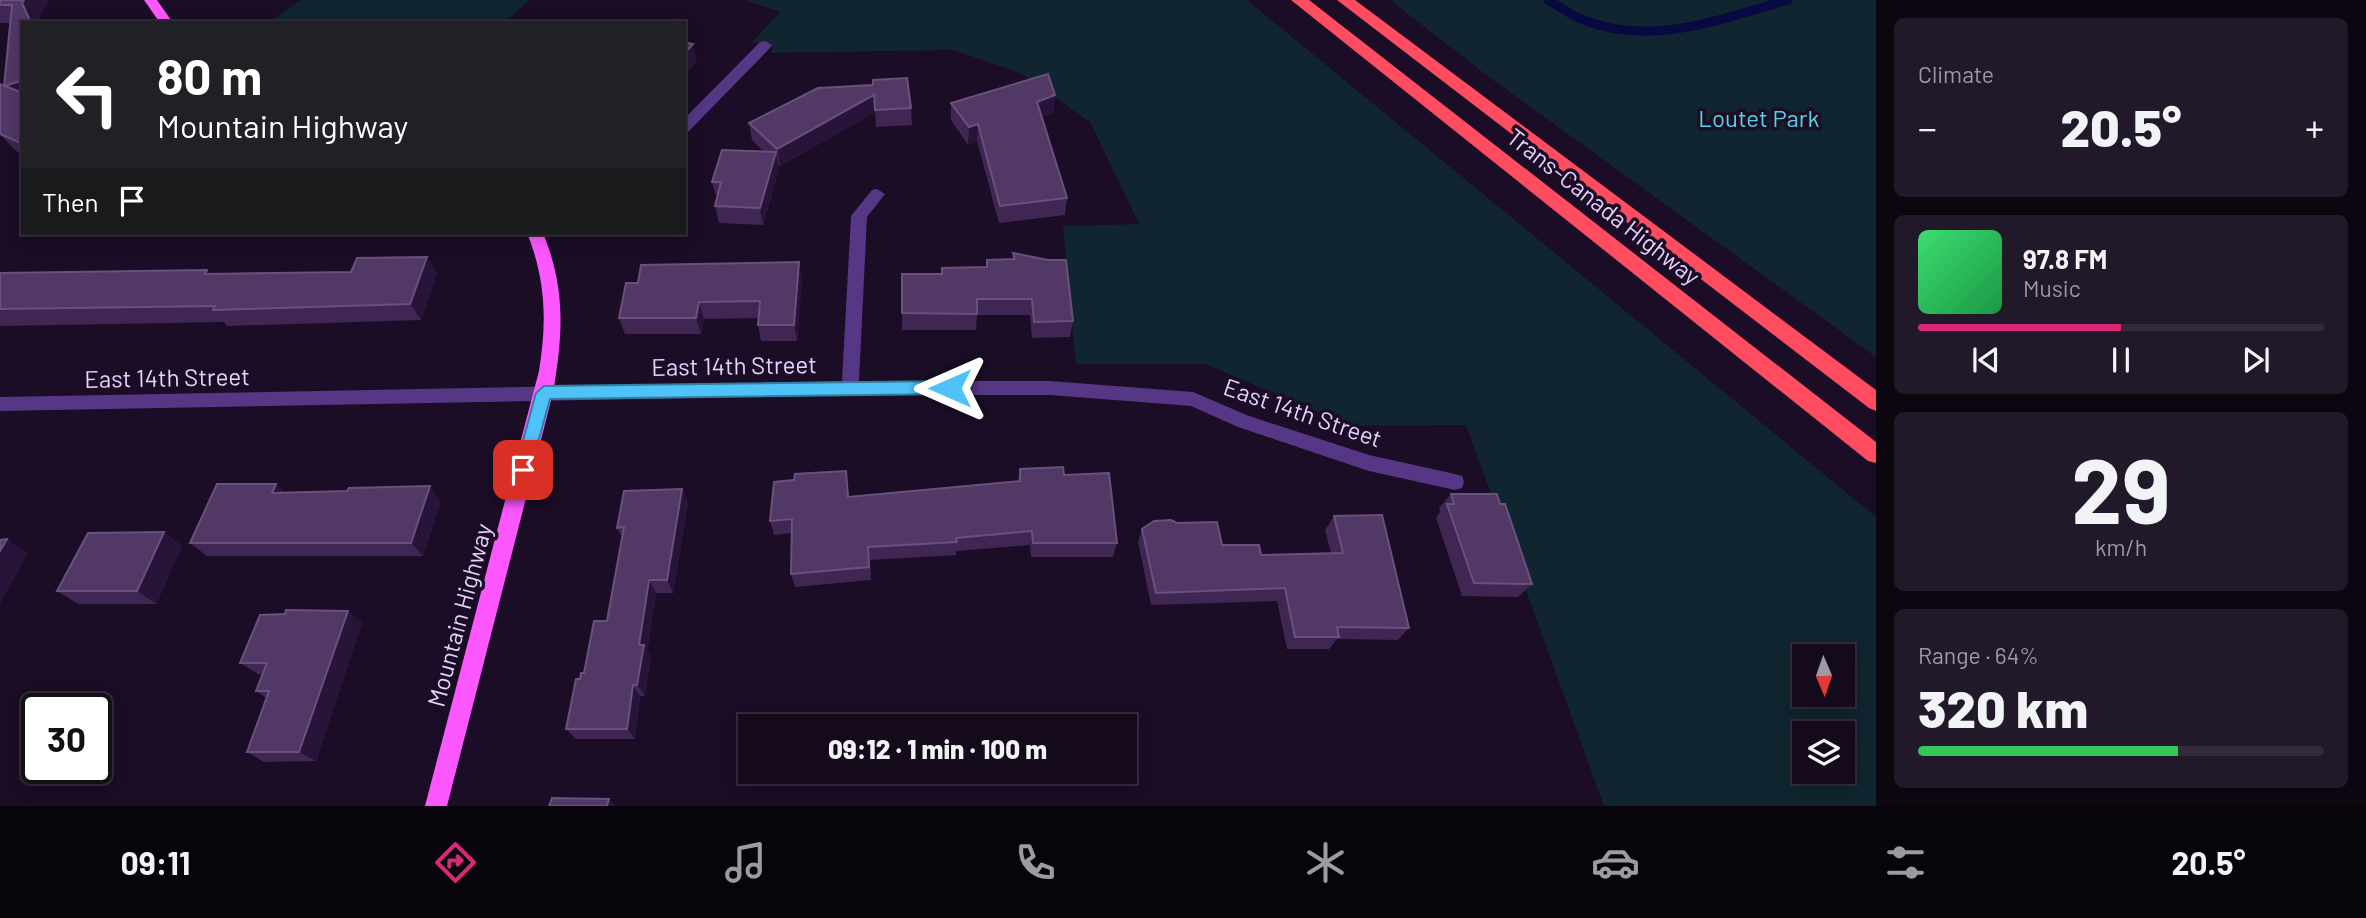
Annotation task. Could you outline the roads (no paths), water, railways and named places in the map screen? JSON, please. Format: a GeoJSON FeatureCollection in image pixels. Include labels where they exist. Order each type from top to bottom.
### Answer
{"type":"FeatureCollection","features":[{"type":"Feature","properties":{"kind":"highway","name":"Trans-Canada Highway"},"geometry":{"type":"LineString","coordinates":[[1299,0],[1876,454]]}},
{"type":"Feature","properties":{"kind":"highway","name":"Trans-Canada Highway"},"geometry":{"type":"LineString","coordinates":[[1345,0],[1876,402]]}},
{"type":"Feature","properties":{"kind":"highway"},"geometry":{"type":"LineString","coordinates":[[1364,0],[1412,51]]}},
{"type":"Feature","properties":{"kind":"main road"},"geometry":{"type":"LineString","coordinates":[[150,0],[166,21]]}},
{"type":"Feature","properties":{"kind":"main road","name":"Mountain Highway"},"geometry":{"type":"LineString","coordinates":[[436,806],[544,393],[556,311],[553,281],[536,235]]}},
{"type":"Feature","properties":{"kind":"street"},"geometry":{"type":"LineString","coordinates":[[686,126],[765,45]]}},
{"type":"Feature","properties":{"kind":"street"},"geometry":{"type":"LineString","coordinates":[[850,388],[859,216],[877,194]]}},
{"type":"Feature","properties":{"kind":"street","name":"East 14th Street"},"geometry":{"type":"LineString","coordinates":[[0,404],[850,388],[1050,388],[1194,400],[1244,422],[1369,463],[1455,482]]}},
{"type":"Feature","properties":{"kind":"waterway"},"geometry":{"type":"LineString","coordinates":[[1548,0],[1581,19],[1634,31],[1685,28],[1788,0]]}},
{"type":"Feature","properties":{"kind":"park label","name":"Loutet Park"},"geometry":{"type":"Point","coordinates":[1759,117]}}]}
